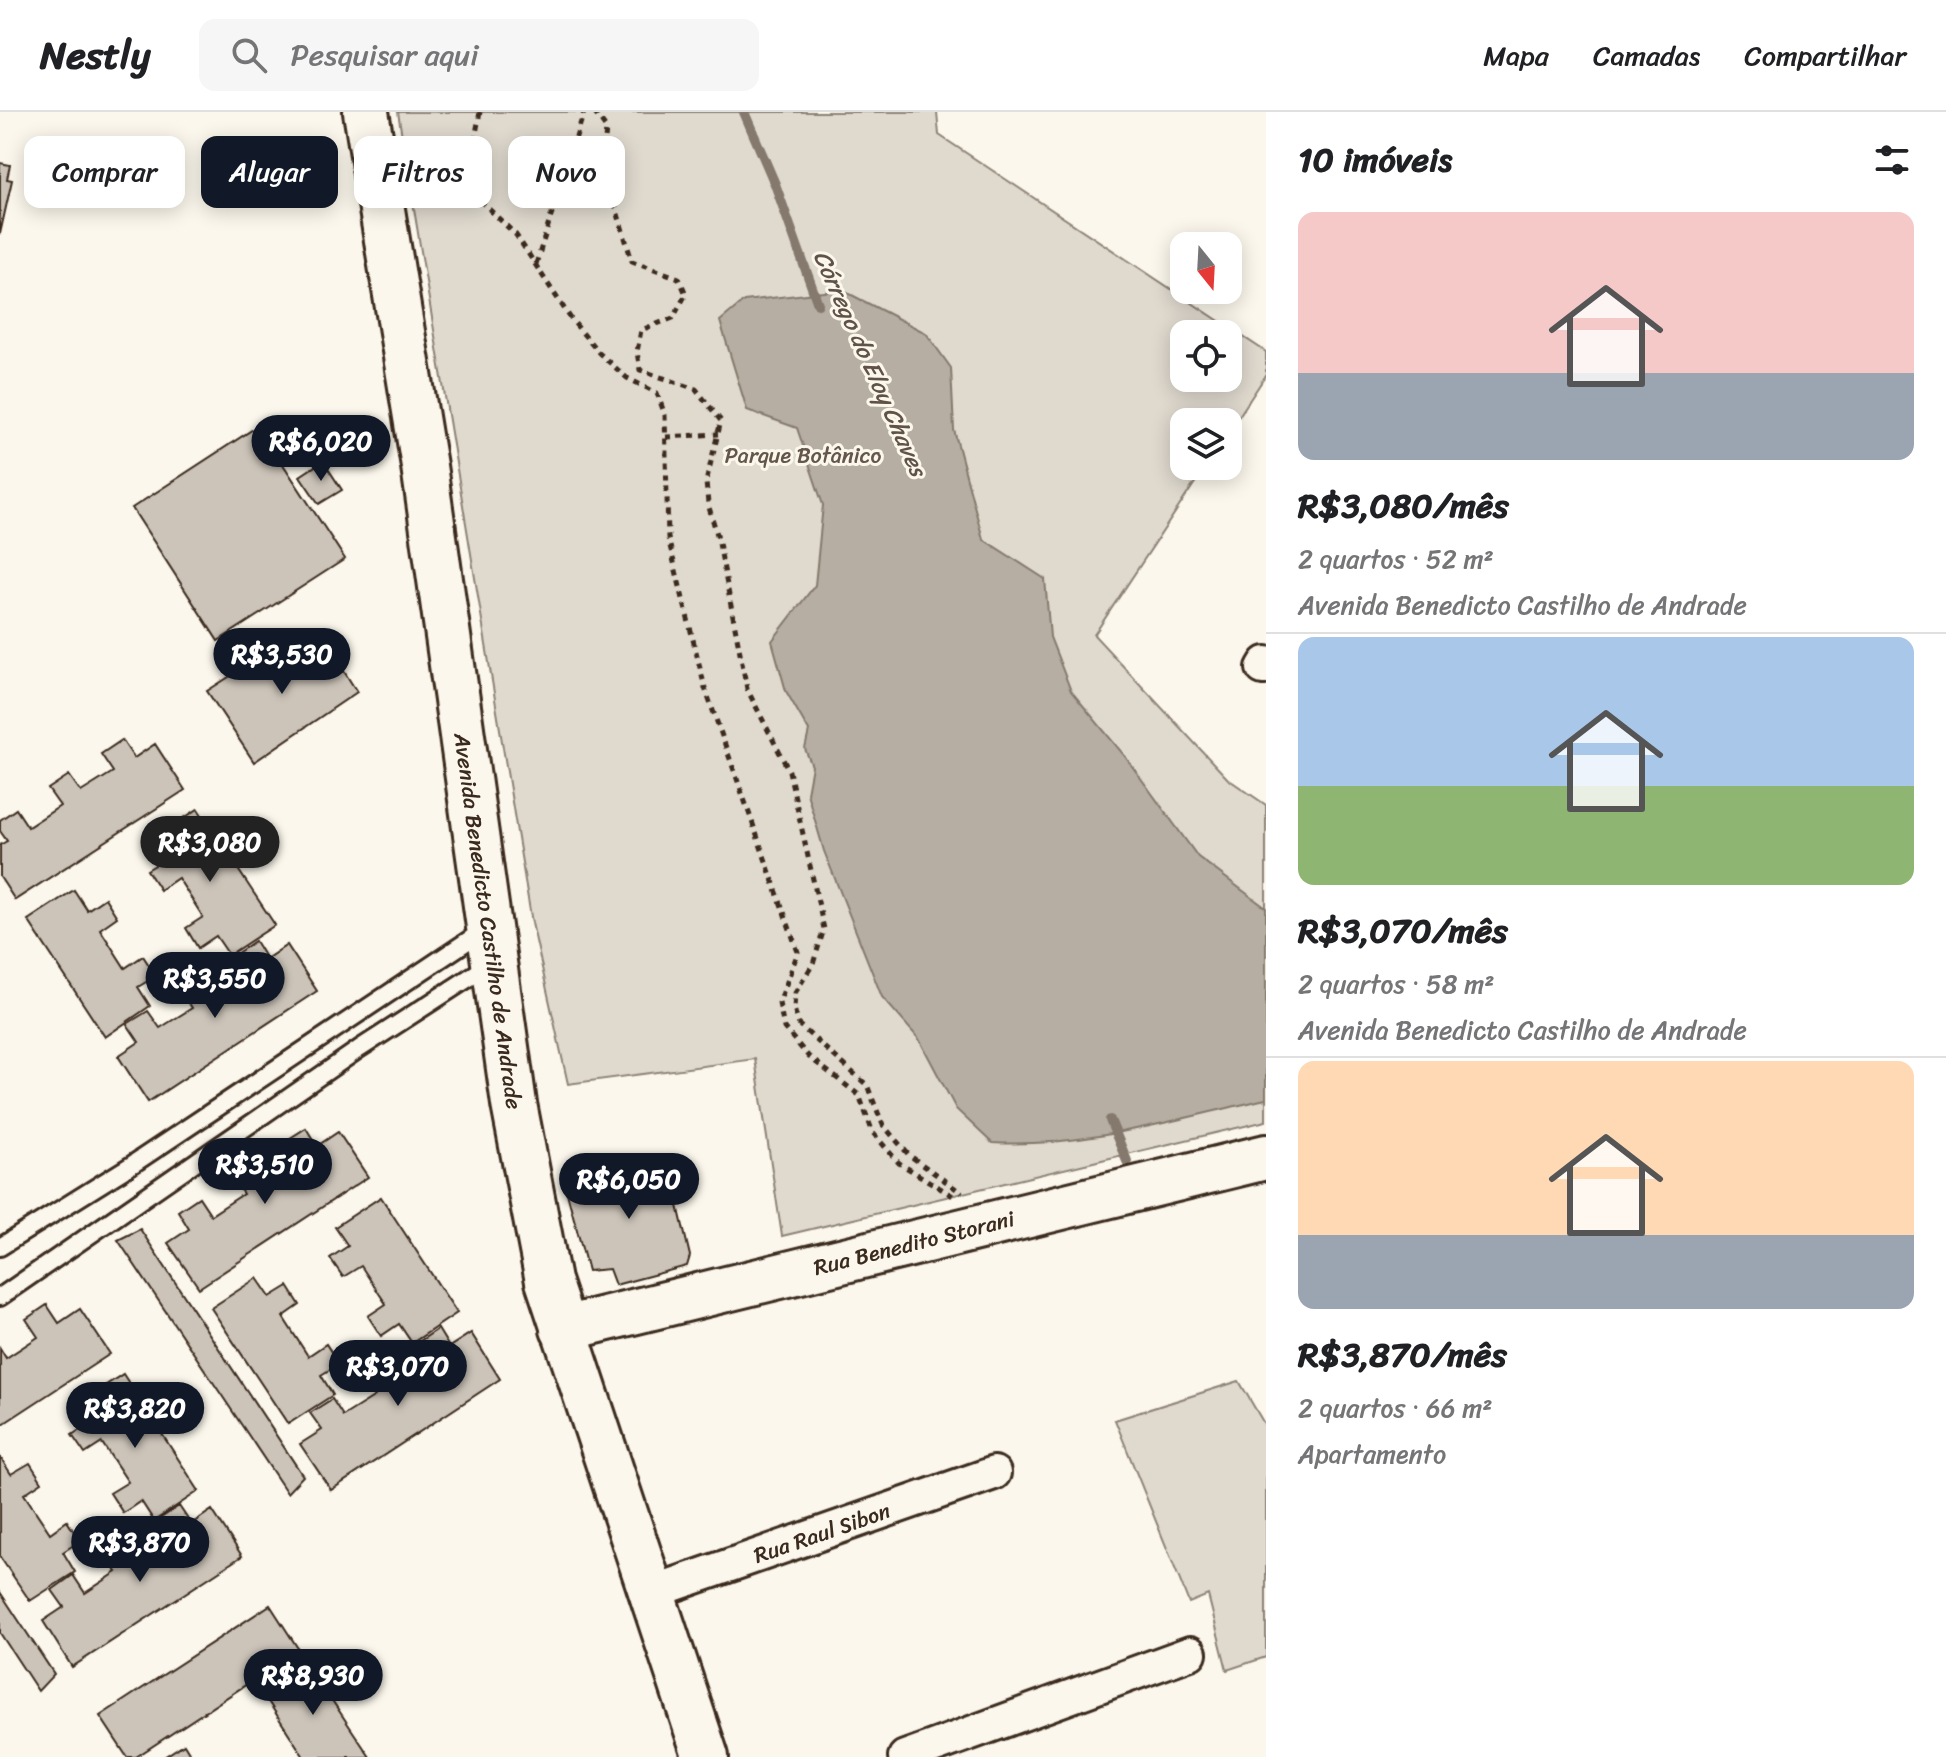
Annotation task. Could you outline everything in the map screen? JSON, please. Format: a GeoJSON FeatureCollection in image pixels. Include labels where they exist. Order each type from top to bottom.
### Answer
{"type":"FeatureCollection","features":[{"type":"Feature","properties":{"kind":"main road","name":"Avenida Benedicto Castilho de Andrade"},"geometry":{"type":"LineString","coordinates":[[366,112],[424,466],[491,945],[548,1281],[706,1757]]}},
{"type":"Feature","properties":{"kind":"main road","name":"Rua Benedito Storani"},"geometry":{"type":"LineString","coordinates":[[563,1329],[1266,1157]]}},
{"type":"Feature","properties":{"kind":"street","name":"Rua Raul Sibon"},"geometry":{"type":"LineString","coordinates":[[650,1593],[994,1473]]}},
{"type":"Feature","properties":{"kind":"street"},"geometry":{"type":"LineString","coordinates":[[905,1757],[1190,1653]]}},
{"type":"Feature","properties":{"kind":"lane"},"geometry":{"type":"LineString","coordinates":[[0,1247],[341,1026],[491,945]]}},
{"type":"Feature","properties":{"kind":"lane"},"geometry":{"type":"LineString","coordinates":[[0,1297],[359,1049],[491,945]]}},
{"type":"Feature","properties":{"kind":"lane"},"geometry":{"type":"LineString","coordinates":[[341,1026],[359,1049]]}},
{"type":"Feature","properties":{"kind":"path"},"geometry":{"type":"LineString","coordinates":[[480,112],[466,187],[516,235],[571,319],[599,353],[627,378],[657,393],[665,415],[668,538],[705,688],[798,952],[779,1003],[784,1028],[809,1057],[859,1095],[873,1133],[899,1163],[997,1222]]}},
{"type":"Feature","properties":{"kind":"path"},"geometry":{"type":"LineString","coordinates":[[535,265],[584,112]]}},
{"type":"Feature","properties":{"kind":"path"},"geometry":{"type":"LineString","coordinates":[[594,112],[606,128],[603,164],[632,261],[679,278],[686,294],[673,318],[641,330],[637,352],[640,370],[696,389],[721,421],[706,482],[708,504],[718,538],[747,689],[789,771],[824,929],[813,964],[795,993],[799,1025],[867,1085],[883,1125],[909,1155],[955,1187],[997,1222]]}},
{"type":"Feature","properties":{"kind":"path"},"geometry":{"type":"LineString","coordinates":[[666,437],[718,434]]}},
{"type":"Feature","properties":{"kind":"green space","name":"Parque Botânico"},"geometry":{"type":"Polygon","coordinates":[[[398,112],[937,112],[939,135],[1170,288],[1170,304],[1194,304],[1218,320],[1170,320],[1170,392],[1242,392],[1242,336],[1266,352],[1266,375],[1242,412],[1242,408],[1170,408],[1170,480],[1197,480],[1094,635],[1228,779],[1266,805],[1266,1121],[782,1236],[755,1059],[568,1084],[532,923],[414,208],[492,208],[492,136],[402,136],[398,112]]]}},
{"type":"Feature","properties":{"kind":"green space"},"geometry":{"type":"Polygon","coordinates":[[[1239,1381],[1266,1427],[1266,1657],[1227,1670],[1208,1595],[1189,1603],[1115,1420],[1239,1381]]]}},
{"type":"Feature","properties":{"kind":"water"},"geometry":{"type":"Polygon","coordinates":[[[842,290],[926,333],[951,368],[954,430],[983,539],[1045,579],[1050,637],[1071,691],[1124,755],[1198,857],[1266,908],[1266,1099],[1095,1137],[992,1143],[956,1109],[919,1039],[882,997],[824,851],[807,793],[812,766],[805,749],[809,731],[786,691],[772,641],[815,585],[823,505],[797,428],[747,410],[720,321],[744,301],[842,290]]]}},
{"type":"Feature","properties":{"kind":"building"},"geometry":{"type":"Polygon","coordinates":[[[0,163],[10,165],[7,179],[12,180],[0,234],[0,163]]]}},
{"type":"Feature","properties":{"kind":"building"},"geometry":{"type":"Polygon","coordinates":[[[258,426],[345,559],[218,641],[132,508],[258,426]]]}},
{"type":"Feature","properties":{"kind":"building"},"geometry":{"type":"Polygon","coordinates":[[[323,461],[342,490],[319,504],[300,476],[323,461]]]}},
{"type":"Feature","properties":{"kind":"building"},"geometry":{"type":"Polygon","coordinates":[[[320,633],[357,692],[254,762],[207,691],[251,663],[260,671],[320,633]]]}},
{"type":"Feature","properties":{"kind":"building"},"geometry":{"type":"Polygon","coordinates":[[[122,740],[134,758],[155,744],[185,790],[15,900],[0,877],[0,845],[7,841],[0,831],[0,820],[16,809],[28,827],[60,806],[48,789],[69,775],[81,792],[113,772],[101,754],[122,740]]]}},
{"type":"Feature","properties":{"kind":"building"},"geometry":{"type":"Polygon","coordinates":[[[198,809],[275,925],[229,955],[216,936],[198,948],[186,928],[203,917],[178,878],[160,890],[147,870],[165,859],[152,839],[198,809]]]}},
{"type":"Feature","properties":{"kind":"building"},"geometry":{"type":"Polygon","coordinates":[[[74,890],[87,910],[105,898],[117,917],[100,929],[125,968],[143,956],[156,976],[138,987],[150,1006],[105,1037],[28,920],[74,890]]]}},
{"type":"Feature","properties":{"kind":"building"},"geometry":{"type":"Polygon","coordinates":[[[255,941],[266,959],[287,945],[317,991],[148,1102],[118,1056],[139,1042],[127,1024],[148,1011],[160,1028],[192,1008],[180,990],[202,976],[213,994],[245,973],[233,956],[255,941]]]}},
{"type":"Feature","properties":{"kind":"building"},"geometry":{"type":"Polygon","coordinates":[[[306,1128],[317,1146],[338,1132],[368,1177],[199,1288],[168,1243],[189,1229],[178,1211],[199,1197],[211,1215],[243,1194],[231,1176],[252,1162],[264,1180],[296,1159],[284,1142],[306,1128]]]}},
{"type":"Feature","properties":{"kind":"building"},"geometry":{"type":"Polygon","coordinates":[[[667,1159],[690,1256],[687,1266],[615,1285],[609,1269],[588,1271],[563,1178],[667,1159]]]}},
{"type":"Feature","properties":{"kind":"building"},"geometry":{"type":"Polygon","coordinates":[[[381,1197],[457,1313],[412,1343],[399,1324],[381,1336],[368,1316],[386,1304],[361,1266],[343,1277],[330,1258],[348,1246],[335,1227],[381,1197]]]}},
{"type":"Feature","properties":{"kind":"building"},"geometry":{"type":"Polygon","coordinates":[[[140,1229],[303,1476],[287,1493],[118,1240],[140,1229]]]}},
{"type":"Feature","properties":{"kind":"building"},"geometry":{"type":"Polygon","coordinates":[[[257,1278],[270,1297],[288,1286],[300,1305],[283,1317],[308,1356],[326,1344],[339,1364],[321,1375],[333,1395],[288,1424],[211,1308],[257,1278]]]}},
{"type":"Feature","properties":{"kind":"building"},"geometry":{"type":"Polygon","coordinates":[[[47,1305],[59,1323],[80,1309],[110,1354],[0,1426],[0,1348],[6,1358],[38,1337],[26,1319],[47,1305]]]}},
{"type":"Feature","properties":{"kind":"building"},"geometry":{"type":"Polygon","coordinates":[[[438,1329],[449,1347],[471,1333],[500,1379],[331,1490],[300,1444],[322,1430],[310,1413],[332,1399],[343,1416],[375,1396],[363,1378],[384,1364],[396,1381],[428,1361],[417,1343],[438,1329]]]}},
{"type":"Feature","properties":{"kind":"building"},"geometry":{"type":"Polygon","coordinates":[[[123,1374],[199,1491],[154,1521],[141,1501],[123,1513],[110,1493],[128,1482],[102,1443],[85,1454],[72,1435],[90,1423],[77,1404],[123,1374]]]}},
{"type":"Feature","properties":{"kind":"building"},"geometry":{"type":"Polygon","coordinates":[[[0,1457],[11,1474],[30,1463],[42,1482],[24,1494],[50,1533],[67,1521],[80,1541],[63,1552],[75,1572],[30,1601],[0,1557],[0,1457]]]}},
{"type":"Feature","properties":{"kind":"building"},"geometry":{"type":"Polygon","coordinates":[[[179,1506],[191,1524],[212,1510],[242,1556],[72,1667],[43,1621],[64,1607],[52,1590],[73,1575],[85,1593],[117,1572],[105,1555],[126,1541],[138,1559],[170,1538],[158,1520],[179,1506]]]}},
{"type":"Feature","properties":{"kind":"building"},"geometry":{"type":"Polygon","coordinates":[[[0,1592],[54,1674],[38,1691],[0,1633],[0,1592]]]}},
{"type":"Feature","properties":{"kind":"building"},"geometry":{"type":"Polygon","coordinates":[[[270,1605],[299,1650],[136,1757],[127,1757],[100,1716],[270,1605]]]}},
{"type":"Feature","properties":{"kind":"building"},"geometry":{"type":"Polygon","coordinates":[[[307,1663],[370,1757],[304,1757],[262,1692],[307,1663]]]}},
{"type":"Feature","properties":{"kind":"building"},"geometry":{"type":"Polygon","coordinates":[[[184,1744],[192,1757],[164,1757],[184,1744]]]}},
{"type":"Feature","properties":{"kind":"waterway","name":"Córrego do Eloy Chaves"},"geometry":{"type":"LineString","coordinates":[[744,112],[775,184],[818,304]]}},
{"type":"Feature","properties":{"kind":"waterway","name":"Córrego do Eloy Chaves"},"geometry":{"type":"LineString","coordinates":[[1110,1120],[1127,1161]]}}]}
